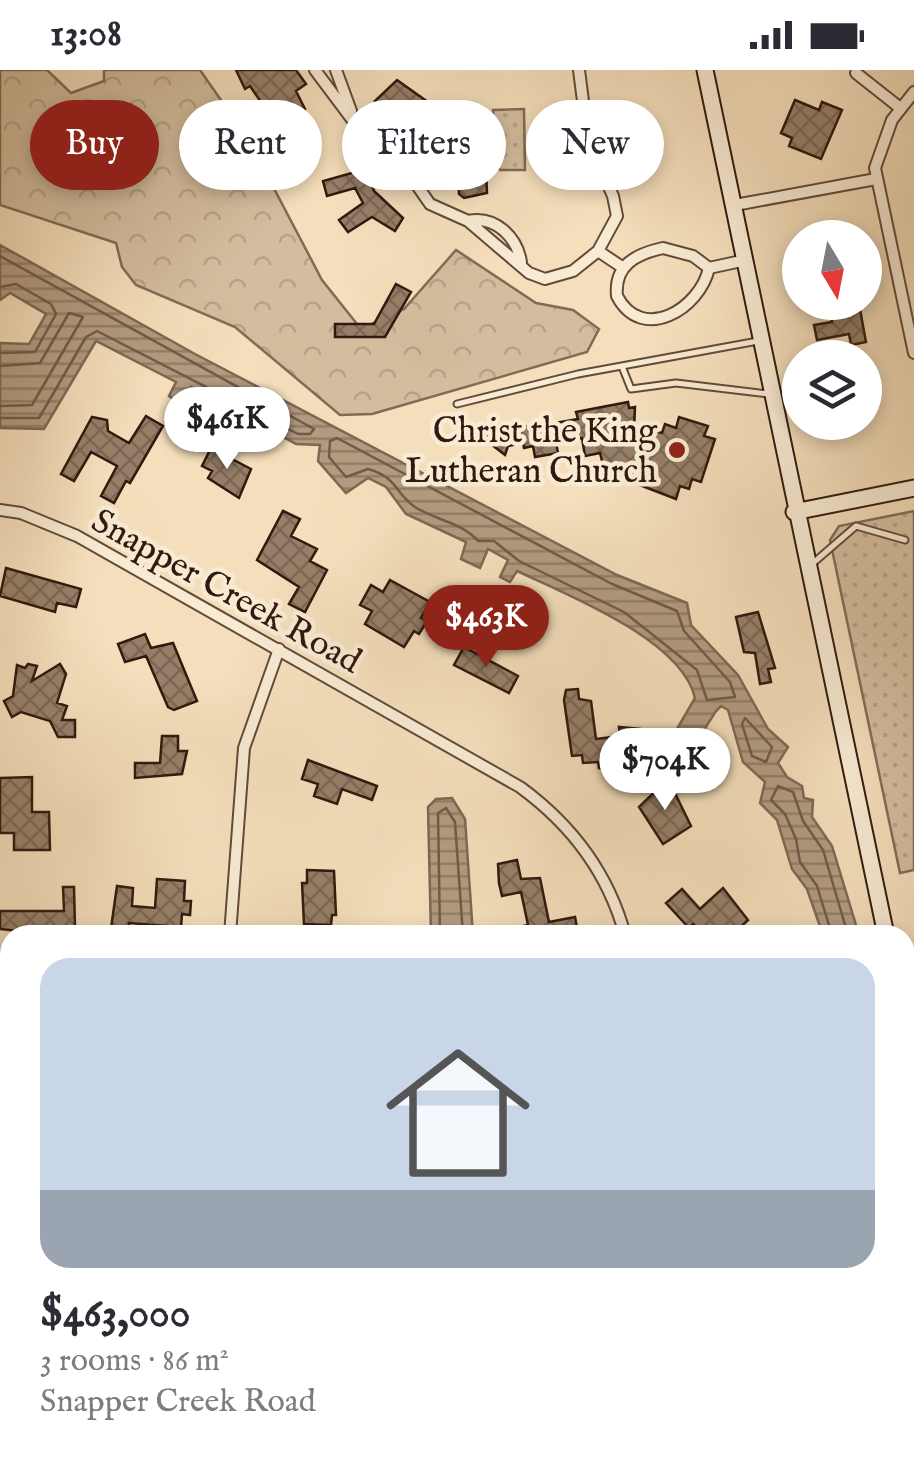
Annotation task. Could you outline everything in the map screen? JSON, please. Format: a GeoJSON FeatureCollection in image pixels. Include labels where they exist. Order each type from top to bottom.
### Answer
{"type":"FeatureCollection","features":[{"type":"Feature","properties":{"kind":"main road"},"geometry":{"type":"LineString","coordinates":[[705,70],[794,512],[884,925]]}},
{"type":"Feature","properties":{"kind":"main road"},"geometry":{"type":"LineString","coordinates":[[794,512],[914,488]]}},
{"type":"Feature","properties":{"kind":"street"},"geometry":{"type":"LineString","coordinates":[[316,70],[342,102]]}},
{"type":"Feature","properties":{"kind":"street"},"geometry":{"type":"LineString","coordinates":[[336,70],[347,100]]}},
{"type":"Feature","properties":{"kind":"street"},"geometry":{"type":"LineString","coordinates":[[421,190],[430,204],[468,221],[480,218],[500,227],[519,248],[521,263],[535,277],[552,279],[573,271],[598,251],[615,223],[617,210],[588,140],[580,70]]}},
{"type":"Feature","properties":{"kind":"street"},"geometry":{"type":"LineString","coordinates":[[856,74],[898,107]]}},
{"type":"Feature","properties":{"kind":"street"},"geometry":{"type":"LineString","coordinates":[[914,92],[898,107],[877,156],[876,179],[914,353]]}},
{"type":"Feature","properties":{"kind":"street"},"geometry":{"type":"LineString","coordinates":[[735,205],[876,179]]}},
{"type":"Feature","properties":{"kind":"street"},"geometry":{"type":"LineString","coordinates":[[709,268],[690,305],[656,318],[634,313],[622,304],[616,290],[622,268],[638,255],[663,248],[693,256],[709,268],[746,260]]}},
{"type":"Feature","properties":{"kind":"street"},"geometry":{"type":"LineString","coordinates":[[598,251],[622,268]]}},
{"type":"Feature","properties":{"kind":"street","name":"Snapper Creek Road"},"geometry":{"type":"LineString","coordinates":[[0,510],[21,513],[77,536],[505,777],[546,807],[600,870],[622,925]]}},
{"type":"Feature","properties":{"kind":"street"},"geometry":{"type":"LineString","coordinates":[[231,925],[244,748],[279,650]]}},
{"type":"Feature","properties":{"kind":"lane"},"geometry":{"type":"LineString","coordinates":[[457,404],[578,374],[623,369],[761,341]]}},
{"type":"Feature","properties":{"kind":"lane"},"geometry":{"type":"LineString","coordinates":[[623,369],[632,389],[676,383],[772,394]]}},
{"type":"Feature","properties":{"kind":"lane"},"geometry":{"type":"LineString","coordinates":[[807,570],[856,526],[905,540]]}},
{"type":"Feature","properties":{"kind":"green space"},"geometry":{"type":"Polygon","coordinates":[[[0,70],[47,70],[71,93],[104,81],[104,70],[200,70],[221,100],[179,100],[179,190],[275,190],[322,280],[361,329],[404,309],[456,250],[536,303],[573,310],[599,329],[587,352],[372,414],[340,415],[235,327],[136,285],[122,267],[116,243],[0,205],[0,70]]]}},
{"type":"Feature","properties":{"kind":"green space"},"geometry":{"type":"Polygon","coordinates":[[[524,109],[525,170],[506,170],[506,110],[524,109]]]}},
{"type":"Feature","properties":{"kind":"green space"},"geometry":{"type":"Polygon","coordinates":[[[914,511],[914,870],[900,873],[830,540],[839,526],[914,511]]]}},
{"type":"Feature","properties":{"kind":"water"},"geometry":{"type":"Polygon","coordinates":[[[0,245],[195,354],[617,575],[687,603],[691,625],[738,675],[768,729],[788,747],[778,763],[787,777],[802,786],[804,798],[813,800],[812,817],[832,846],[856,925],[820,925],[807,889],[792,869],[777,820],[760,803],[765,782],[743,762],[728,710],[721,706],[716,711],[692,749],[674,734],[695,698],[686,677],[646,639],[592,606],[517,571],[510,582],[500,577],[508,560],[488,549],[480,568],[461,559],[466,542],[406,514],[386,487],[368,478],[346,493],[318,461],[320,445],[296,444],[191,387],[180,403],[169,396],[176,382],[96,341],[44,429],[0,428],[0,343],[29,344],[46,314],[10,293],[0,300],[0,245]]]}},
{"type":"Feature","properties":{"kind":"water"},"geometry":{"type":"Polygon","coordinates":[[[452,798],[465,819],[472,925],[431,925],[428,807],[436,799],[452,798]]]}},
{"type":"Feature","properties":{"kind":"building"},"geometry":{"type":"Polygon","coordinates":[[[236,70],[296,70],[306,84],[296,91],[300,100],[260,100],[250,86],[245,89],[236,70]]]}},
{"type":"Feature","properties":{"kind":"building"},"geometry":{"type":"Polygon","coordinates":[[[397,80],[425,100],[376,100],[397,80]]]}},
{"type":"Feature","properties":{"kind":"building"},"geometry":{"type":"Polygon","coordinates":[[[795,100],[819,110],[822,102],[842,110],[821,159],[789,146],[792,138],[781,133],[795,100]]]}},
{"type":"Feature","properties":{"kind":"building"},"geometry":{"type":"Polygon","coordinates":[[[342,176],[342,190],[348,190],[327,196],[323,181],[342,176]]]}},
{"type":"Feature","properties":{"kind":"building"},"geometry":{"type":"Polygon","coordinates":[[[356,190],[374,190],[403,218],[395,231],[372,217],[348,232],[339,220],[363,203],[356,190]]]}},
{"type":"Feature","properties":{"kind":"building"},"geometry":{"type":"Polygon","coordinates":[[[459,190],[487,190],[464,198],[459,190]]]}},
{"type":"Feature","properties":{"kind":"building"},"geometry":{"type":"Polygon","coordinates":[[[396,284],[411,292],[385,337],[335,337],[335,324],[374,324],[396,284]]]}},
{"type":"Feature","properties":{"kind":"building"},"geometry":{"type":"Polygon","coordinates":[[[862,320],[866,340],[850,340],[849,334],[817,340],[814,325],[862,320]]]}},
{"type":"Feature","properties":{"kind":"building","name":"Christ the King Lutheran Church"},"geometry":{"type":"Polygon","coordinates":[[[628,402],[629,408],[635,407],[634,430],[653,437],[655,431],[662,433],[665,424],[676,428],[679,417],[708,426],[704,436],[715,439],[701,482],[692,479],[689,489],[680,486],[676,499],[637,484],[639,478],[606,476],[600,453],[585,456],[582,438],[556,442],[558,453],[535,457],[533,446],[508,446],[505,455],[483,438],[489,422],[532,427],[578,419],[576,412],[628,402]]]}},
{"type":"Feature","properties":{"kind":"building"},"geometry":{"type":"Polygon","coordinates":[[[146,416],[163,426],[114,503],[101,496],[117,466],[91,452],[74,481],[61,474],[92,417],[107,420],[108,431],[129,443],[146,416]]]}},
{"type":"Feature","properties":{"kind":"building"},"geometry":{"type":"Polygon","coordinates":[[[211,448],[251,469],[239,498],[208,478],[212,471],[202,466],[211,448]]]}},
{"type":"Feature","properties":{"kind":"building"},"geometry":{"type":"Polygon","coordinates":[[[283,511],[300,519],[291,536],[317,549],[310,561],[327,570],[305,612],[289,604],[299,587],[257,560],[283,511]]]}},
{"type":"Feature","properties":{"kind":"building"},"geometry":{"type":"Polygon","coordinates":[[[6,568],[81,589],[76,607],[57,603],[55,612],[0,596],[6,568]]]}},
{"type":"Feature","properties":{"kind":"building"},"geometry":{"type":"Polygon","coordinates":[[[390,580],[430,602],[421,618],[427,621],[419,634],[414,631],[404,647],[365,624],[372,611],[360,605],[371,585],[383,592],[390,580]]]}},
{"type":"Feature","properties":{"kind":"building"},"geometry":{"type":"Polygon","coordinates":[[[758,612],[775,668],[768,669],[771,682],[760,684],[755,653],[744,652],[736,617],[758,612]]]}},
{"type":"Feature","properties":{"kind":"building"},"geometry":{"type":"Polygon","coordinates":[[[145,634],[151,648],[173,643],[197,701],[174,710],[168,707],[146,656],[125,662],[118,644],[145,634]]]}},
{"type":"Feature","properties":{"kind":"building"},"geometry":{"type":"Polygon","coordinates":[[[464,647],[518,676],[509,693],[454,665],[464,647]]]}},
{"type":"Feature","properties":{"kind":"building"},"geometry":{"type":"Polygon","coordinates":[[[28,664],[37,666],[32,681],[60,664],[66,674],[57,703],[67,706],[62,720],[75,720],[75,737],[58,737],[50,721],[21,712],[12,717],[4,701],[13,696],[17,665],[25,668],[28,664]]]}},
{"type":"Feature","properties":{"kind":"building"},"geometry":{"type":"Polygon","coordinates":[[[578,689],[579,699],[591,701],[596,739],[620,736],[619,727],[640,729],[642,743],[622,754],[615,766],[599,768],[598,762],[583,763],[582,755],[572,756],[564,700],[566,690],[578,689]]]}},
{"type":"Feature","properties":{"kind":"building"},"geometry":{"type":"Polygon","coordinates":[[[162,736],[178,736],[178,751],[187,751],[182,774],[135,778],[135,763],[160,763],[162,736]]]}},
{"type":"Feature","properties":{"kind":"building"},"geometry":{"type":"Polygon","coordinates":[[[308,760],[377,786],[372,800],[342,789],[337,804],[314,796],[318,784],[302,779],[308,760]]]}},
{"type":"Feature","properties":{"kind":"building"},"geometry":{"type":"Polygon","coordinates":[[[32,777],[32,812],[49,812],[50,850],[14,850],[14,833],[0,833],[0,778],[32,777]]]}},
{"type":"Feature","properties":{"kind":"building"},"geometry":{"type":"Polygon","coordinates":[[[668,779],[691,826],[663,844],[639,807],[668,779]]]}},
{"type":"Feature","properties":{"kind":"building"},"geometry":{"type":"Polygon","coordinates":[[[517,860],[521,879],[540,878],[549,922],[575,917],[576,925],[528,925],[521,892],[502,896],[498,864],[517,860]]]}},
{"type":"Feature","properties":{"kind":"building"},"geometry":{"type":"Polygon","coordinates":[[[307,870],[334,871],[336,915],[332,915],[331,925],[304,924],[302,883],[307,883],[307,870]]]}},
{"type":"Feature","properties":{"kind":"building"},"geometry":{"type":"Polygon","coordinates":[[[157,879],[185,881],[184,901],[191,901],[190,915],[182,914],[181,925],[111,925],[117,886],[133,888],[132,906],[155,908],[157,879]]]}},
{"type":"Feature","properties":{"kind":"building"},"geometry":{"type":"Polygon","coordinates":[[[63,887],[74,887],[75,925],[0,925],[0,911],[64,911],[63,887]]]}},
{"type":"Feature","properties":{"kind":"building"},"geometry":{"type":"Polygon","coordinates":[[[723,888],[748,920],[743,925],[686,925],[666,903],[682,889],[700,909],[723,888]]]}},
{"type":"Feature","properties":{"kind":"place","name":"Christ the King Lutheran Church"},"geometry":{"type":"Point","coordinates":[677,450]}}]}
